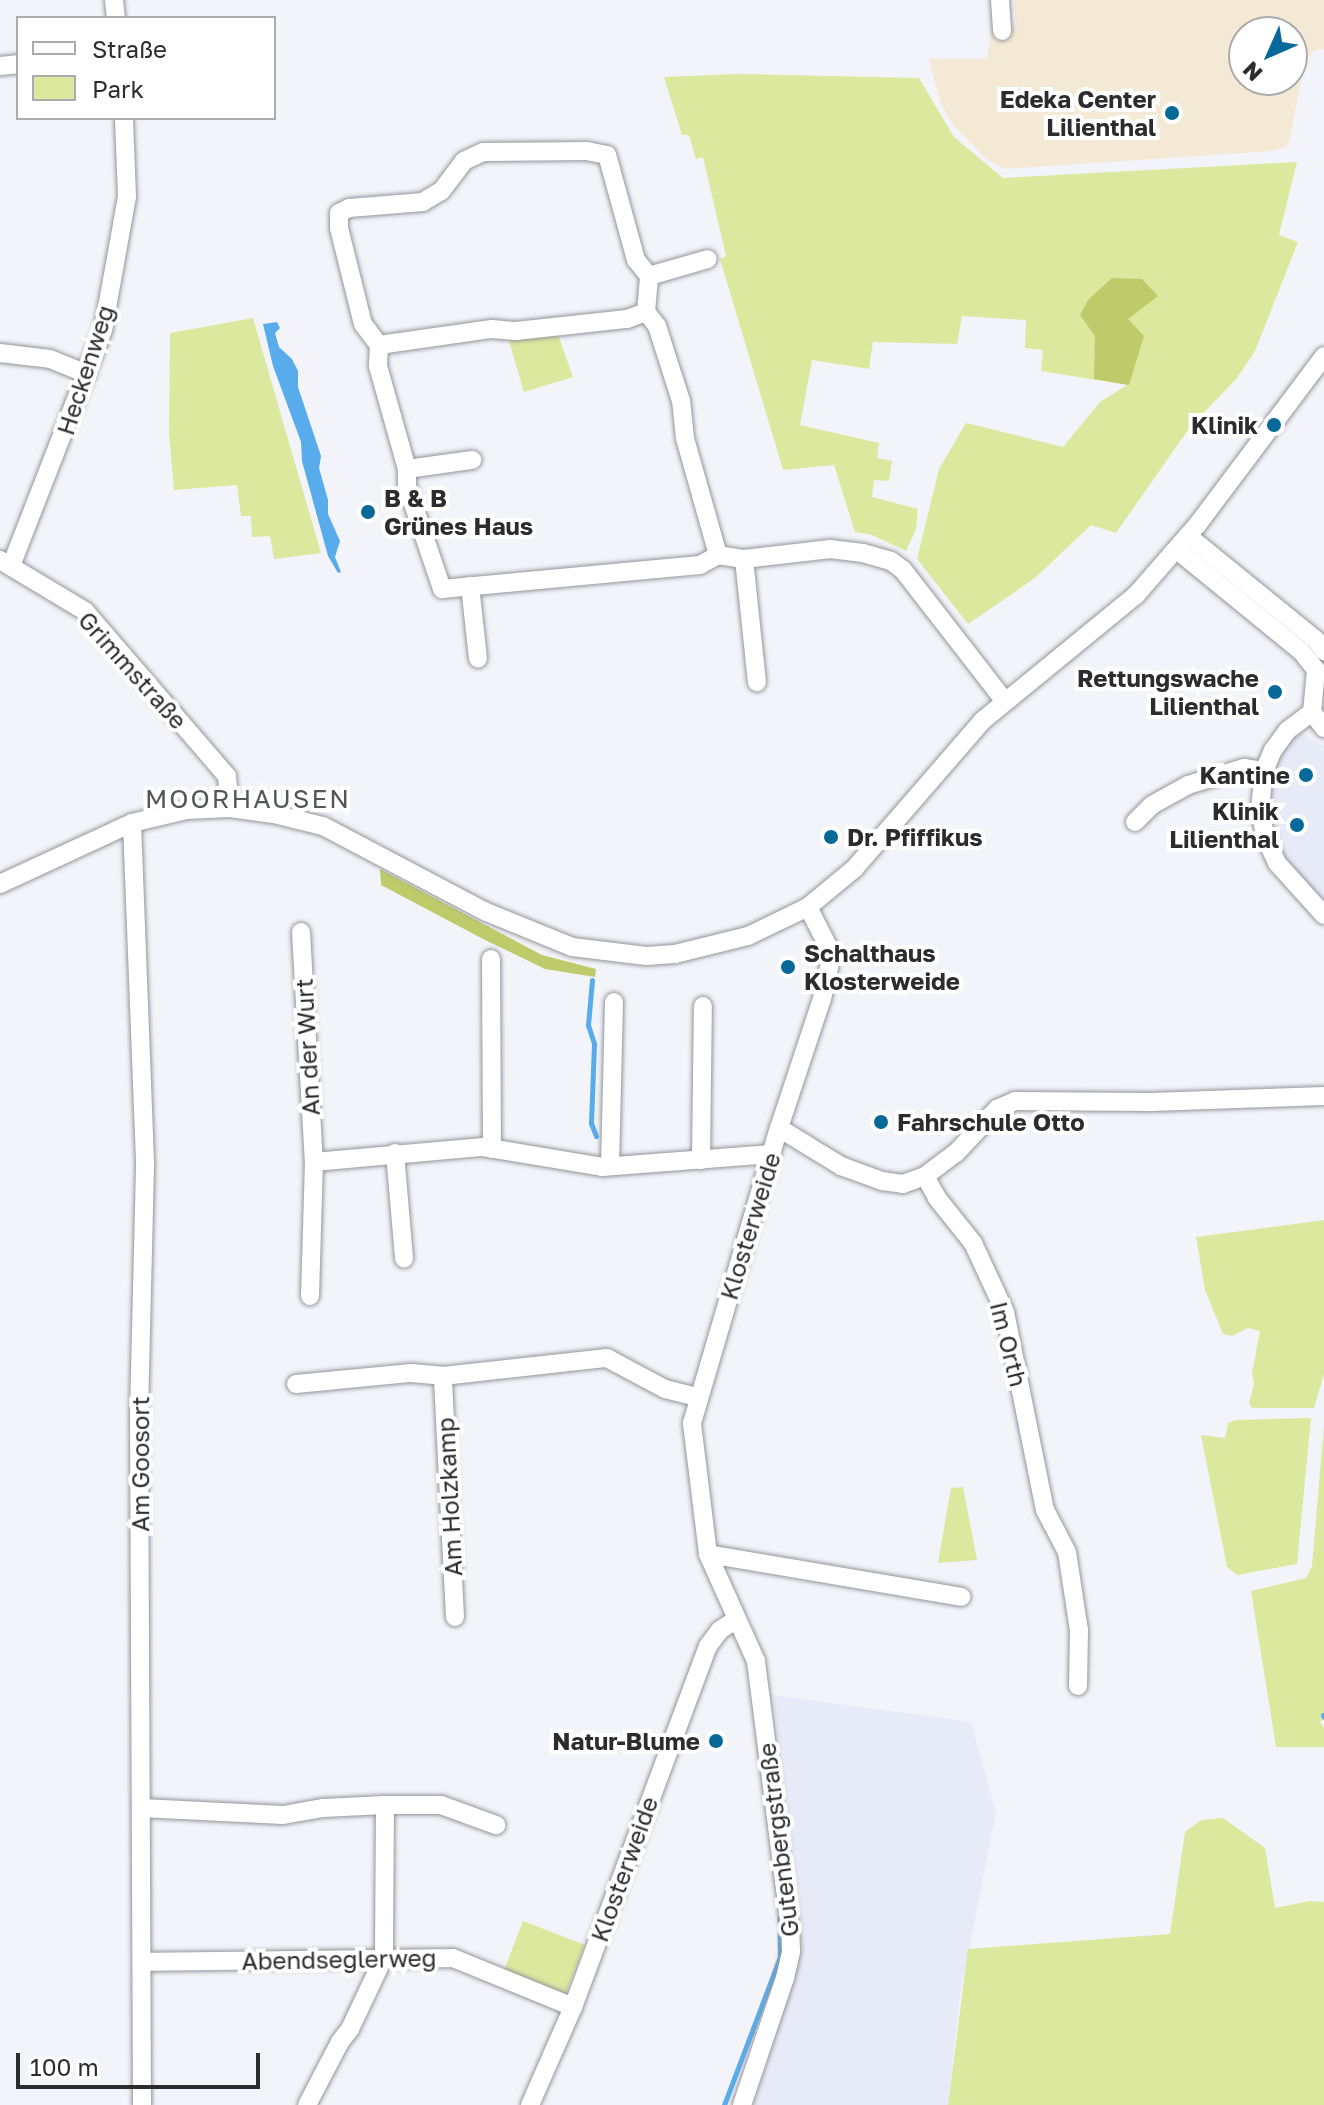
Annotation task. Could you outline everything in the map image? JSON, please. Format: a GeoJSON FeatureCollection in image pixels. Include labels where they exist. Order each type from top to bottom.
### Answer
{"type":"FeatureCollection","features":[{"type":"Feature","properties":{"kind":"street"},"geometry":{"type":"LineString","coordinates":[[1000,0],[1002,31]]}},
{"type":"Feature","properties":{"kind":"street","name":"Heckenweg"},"geometry":{"type":"LineString","coordinates":[[6,563],[103,330],[127,197],[124,120]]}},
{"type":"Feature","properties":{"kind":"street"},"geometry":{"type":"LineString","coordinates":[[718,555],[685,438],[681,401],[657,326],[646,312],[649,276],[636,260],[607,155],[587,151],[483,152],[464,161],[441,191],[423,202],[349,208],[339,213],[339,228],[363,324],[379,345],[378,366],[407,469],[407,486],[442,589],[700,565],[718,555],[744,559],[830,549],[891,561],[936,608],[1004,700]]}},
{"type":"Feature","properties":{"kind":"street"},"geometry":{"type":"LineString","coordinates":[[649,276],[708,259]]}},
{"type":"Feature","properties":{"kind":"street"},"geometry":{"type":"LineString","coordinates":[[379,345],[492,329],[516,331],[627,319],[646,312]]}},
{"type":"Feature","properties":{"kind":"street"},"geometry":{"type":"LineString","coordinates":[[0,353],[50,359],[87,374]]}},
{"type":"Feature","properties":{"kind":"street"},"geometry":{"type":"LineString","coordinates":[[0,884],[132,823],[186,810],[230,808],[274,814],[323,826],[484,911],[572,947],[620,955],[675,954],[748,936],[808,907],[864,859],[952,753],[1004,700],[1136,595],[1182,543],[1324,356]]}},
{"type":"Feature","properties":{"kind":"street"},"geometry":{"type":"LineString","coordinates":[[407,469],[472,460]]}},
{"type":"Feature","properties":{"kind":"street"},"geometry":{"type":"LineString","coordinates":[[1182,543],[1316,640],[1324,651]]}},
{"type":"Feature","properties":{"kind":"street"},"geometry":{"type":"LineString","coordinates":[[1182,543],[1320,668],[1312,712],[1287,731],[1273,750],[1264,771],[1260,808],[1265,837],[1277,863],[1324,915]]}},
{"type":"Feature","properties":{"kind":"street"},"geometry":{"type":"LineString","coordinates":[[744,559],[757,682]]}},
{"type":"Feature","properties":{"kind":"street","name":"Grimmstraße"},"geometry":{"type":"LineString","coordinates":[[6,563],[85,611],[227,776],[230,808]]}},
{"type":"Feature","properties":{"kind":"street"},"geometry":{"type":"LineString","coordinates":[[470,586],[478,659]]}},
{"type":"Feature","properties":{"kind":"street"},"geometry":{"type":"LineString","coordinates":[[1312,712],[1324,728]]}},
{"type":"Feature","properties":{"kind":"street"},"geometry":{"type":"LineString","coordinates":[[1135,822],[1152,805],[1188,785],[1244,768],[1264,771]]}},
{"type":"Feature","properties":{"kind":"street","name":"Am Goosort"},"geometry":{"type":"LineString","coordinates":[[132,823],[145,1167],[139,1415],[142,2105]]}},
{"type":"Feature","properties":{"kind":"street","name":"Klosterweide"},"geometry":{"type":"LineString","coordinates":[[530,2105],[573,2007],[708,1646],[720,1630],[737,1619],[708,1554],[692,1423],[697,1397],[779,1128],[822,999],[832,954],[808,907]]}},
{"type":"Feature","properties":{"kind":"street","name":"An der Wurt"},"geometry":{"type":"LineString","coordinates":[[301,932],[314,1162],[310,1296]]}},
{"type":"Feature","properties":{"kind":"street"},"geometry":{"type":"LineString","coordinates":[[491,959],[492,1149]]}},
{"type":"Feature","properties":{"kind":"street"},"geometry":{"type":"LineString","coordinates":[[610,1166],[614,1002]]}},
{"type":"Feature","properties":{"kind":"street"},"geometry":{"type":"LineString","coordinates":[[701,1160],[703,1006]]}},
{"type":"Feature","properties":{"kind":"street"},"geometry":{"type":"LineString","coordinates":[[779,1128],[841,1166],[882,1181],[903,1184],[925,1176],[956,1153],[997,1109],[1015,1101],[1151,1102],[1324,1096]]}},
{"type":"Feature","properties":{"kind":"street"},"geometry":{"type":"LineString","coordinates":[[314,1162],[395,1153],[492,1149],[610,1166],[772,1154]]}},
{"type":"Feature","properties":{"kind":"street"},"geometry":{"type":"LineString","coordinates":[[395,1153],[404,1259]]}},
{"type":"Feature","properties":{"kind":"street","name":"Im Orth"},"geometry":{"type":"LineString","coordinates":[[925,1176],[937,1198],[973,1243],[1005,1312],[1045,1510],[1067,1552],[1079,1630],[1078,1686]]}},
{"type":"Feature","properties":{"kind":"street"},"geometry":{"type":"LineString","coordinates":[[296,1384],[411,1373],[443,1376],[607,1358],[665,1389],[697,1397]]}},
{"type":"Feature","properties":{"kind":"street","name":"Am Holzkamp"},"geometry":{"type":"LineString","coordinates":[[443,1376],[455,1617]]}},
{"type":"Feature","properties":{"kind":"street"},"geometry":{"type":"LineString","coordinates":[[708,1554],[961,1597]]}},
{"type":"Feature","properties":{"kind":"street","name":"Gutenbergstraße"},"geometry":{"type":"LineString","coordinates":[[737,1619],[756,1661],[791,1951],[742,2105]]}},
{"type":"Feature","properties":{"kind":"street"},"geometry":{"type":"LineString","coordinates":[[307,2105],[350,2029],[384,1957],[385,1805]]}},
{"type":"Feature","properties":{"kind":"street"},"geometry":{"type":"LineString","coordinates":[[141,1808],[283,1815],[323,1808],[441,1805],[496,1825]]}},
{"type":"Feature","properties":{"kind":"street","name":"Abendseglerweg"},"geometry":{"type":"LineString","coordinates":[[142,1962],[453,1958],[573,2007]]}},
{"type":"Feature","properties":{"kind":"shaded area"},"geometry":{"type":"Polygon","coordinates":[[[1014,0],[1324,0],[1324,49],[1316,49],[1308,57],[1308,16],[1228,16],[1228,96],[1298,96],[1289,142],[1273,151],[1005,169],[986,159],[953,125],[940,102],[929,59],[987,59],[992,27],[1016,26],[1014,0]]]}},
{"type":"Feature","properties":{"kind":"shaded area","name":"Klinik Lilienthal"},"geometry":{"type":"Polygon","coordinates":[[[1300,732],[1324,746],[1324,901],[1284,862],[1267,813],[1268,782],[1287,739],[1300,732]]]}},
{"type":"Feature","properties":{"kind":"shaded area"},"geometry":{"type":"Polygon","coordinates":[[[773,1695],[971,1722],[996,1812],[960,1995],[948,2105],[754,2105],[802,1950],[801,1907],[773,1695]]]}},
{"type":"Feature","properties":{"kind":"green space"},"geometry":{"type":"Polygon","coordinates":[[[738,74],[919,78],[954,137],[1003,178],[1297,162],[1279,235],[1298,242],[1255,351],[1237,378],[1190,427],[1116,533],[1091,525],[1035,578],[968,624],[917,559],[939,469],[966,423],[1063,447],[1100,402],[1127,385],[1041,371],[1043,350],[1025,348],[1026,320],[962,316],[957,344],[873,342],[869,369],[812,360],[800,425],[879,443],[877,458],[892,461],[889,481],[874,480],[872,497],[918,509],[916,529],[906,551],[872,535],[855,532],[834,465],[783,470],[720,259],[726,256],[703,157],[696,159],[689,135],[682,135],[664,77],[738,74]]]}},
{"type":"Feature","properties":{"kind":"green space"},"geometry":{"type":"Polygon","coordinates":[[[1112,278],[1142,279],[1158,296],[1128,319],[1144,336],[1129,385],[1094,379],[1095,336],[1080,315],[1088,300],[1112,278]]]}},
{"type":"Feature","properties":{"kind":"green space"},"geometry":{"type":"Polygon","coordinates":[[[253,318],[321,553],[274,559],[270,536],[252,537],[251,516],[241,516],[237,485],[174,490],[169,433],[170,333],[253,318]]]}},
{"type":"Feature","properties":{"kind":"green space"},"geometry":{"type":"Polygon","coordinates":[[[557,332],[573,377],[524,392],[509,341],[557,332]]]}},
{"type":"Feature","properties":{"kind":"green space"},"geometry":{"type":"Polygon","coordinates":[[[380,869],[542,955],[596,969],[595,977],[545,969],[485,940],[381,885],[380,869]]]}},
{"type":"Feature","properties":{"kind":"green space"},"geometry":{"type":"Polygon","coordinates":[[[1324,1220],[1324,1374],[1314,1408],[1252,1408],[1249,1403],[1254,1384],[1252,1373],[1260,1331],[1248,1328],[1232,1336],[1223,1334],[1205,1290],[1196,1237],[1324,1220]]]}},
{"type":"Feature","properties":{"kind":"green space"},"geometry":{"type":"Polygon","coordinates":[[[1311,1418],[1297,1564],[1237,1575],[1227,1567],[1201,1435],[1225,1438],[1228,1423],[1236,1420],[1311,1418]]]}},
{"type":"Feature","properties":{"kind":"green space"},"geometry":{"type":"Polygon","coordinates":[[[1324,1425],[1324,1719],[1320,1722],[1324,1728],[1324,1747],[1276,1747],[1251,1591],[1306,1578],[1312,1566],[1324,1425]]]}},
{"type":"Feature","properties":{"kind":"green space"},"geometry":{"type":"Polygon","coordinates":[[[963,1487],[977,1560],[938,1563],[951,1488],[963,1487]]]}},
{"type":"Feature","properties":{"kind":"green space"},"geometry":{"type":"Polygon","coordinates":[[[1223,1818],[1265,1848],[1275,1908],[1310,1901],[1324,1902],[1324,2105],[948,2105],[968,1949],[1170,1934],[1185,1832],[1201,1820],[1223,1818]]]}},
{"type":"Feature","properties":{"kind":"green space"},"geometry":{"type":"Polygon","coordinates":[[[523,1921],[585,1945],[564,1998],[503,1974],[523,1921]]]}},
{"type":"Feature","properties":{"kind":"water"},"geometry":{"type":"Polygon","coordinates":[[[277,322],[280,328],[275,333],[279,347],[292,359],[298,371],[298,387],[321,456],[319,468],[328,500],[328,514],[340,541],[335,557],[341,572],[338,573],[328,556],[302,461],[301,442],[273,366],[263,324],[277,322]]]}},
{"type":"Feature","properties":{"kind":"waterway"},"geometry":{"type":"LineString","coordinates":[[592,980],[588,1025],[594,1044],[591,1123],[596,1136]]}},
{"type":"Feature","properties":{"kind":"waterway"},"geometry":{"type":"LineString","coordinates":[[724,2105],[780,1957],[779,1918]]}},
{"type":"Feature","properties":{"kind":"place","name":"Edeka Center Lilienthal"},"geometry":{"type":"Point","coordinates":[1172,113]}},
{"type":"Feature","properties":{"kind":"place","name":"Klinik"},"geometry":{"type":"Point","coordinates":[1274,425]}},
{"type":"Feature","properties":{"kind":"place","name":"B & B Grünes Haus"},"geometry":{"type":"Point","coordinates":[368,512]}},
{"type":"Feature","properties":{"kind":"place","name":"Rettungswache Lilienthal"},"geometry":{"type":"Point","coordinates":[1275,692]}},
{"type":"Feature","properties":{"kind":"place","name":"Kantine"},"geometry":{"type":"Point","coordinates":[1306,775]}},
{"type":"Feature","properties":{"kind":"place","name":"Klinik Lilienthal"},"geometry":{"type":"Point","coordinates":[1297,825]}},
{"type":"Feature","properties":{"kind":"place","name":"Dr. Pfiffikus"},"geometry":{"type":"Point","coordinates":[831,837]}},
{"type":"Feature","properties":{"kind":"place","name":"Schalthaus Klosterweide"},"geometry":{"type":"Point","coordinates":[788,967]}},
{"type":"Feature","properties":{"kind":"place","name":"Fahrschule Otto"},"geometry":{"type":"Point","coordinates":[881,1122]}},
{"type":"Feature","properties":{"kind":"place","name":"Natur-Blume"},"geometry":{"type":"Point","coordinates":[716,1741]}},
{"type":"Feature","properties":{"kind":"district","name":"MOORHAUSEN"},"geometry":{"type":"Point","coordinates":[248,799]}}]}
